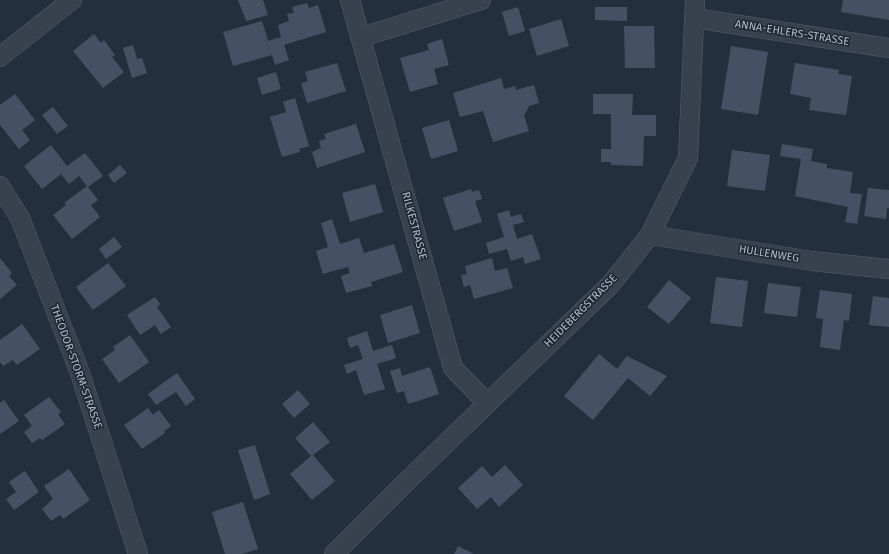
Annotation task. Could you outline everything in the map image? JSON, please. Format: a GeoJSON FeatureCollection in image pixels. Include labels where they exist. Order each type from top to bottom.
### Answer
{"type":"FeatureCollection","features":[{"type":"Feature","properties":{"kind":"street"},"geometry":{"type":"LineString","coordinates":[[0,57],[72,0]]}},
{"type":"Feature","properties":{"kind":"street","name":"RILKESTRASSE"},"geometry":{"type":"LineString","coordinates":[[350,0],[362,37],[453,368],[487,403]]}},
{"type":"Feature","properties":{"kind":"street"},"geometry":{"type":"LineString","coordinates":[[362,37],[481,0]]}},
{"type":"Feature","properties":{"kind":"street","name":"ANNA-EHLERS-STRASSE"},"geometry":{"type":"LineString","coordinates":[[694,9],[889,48]]}},
{"type":"Feature","properties":{"kind":"street","name":"HEIDEBERGSTRASSE"},"geometry":{"type":"LineString","coordinates":[[334,554],[487,403],[611,284],[650,235],[688,158],[694,9]]}},
{"type":"Feature","properties":{"kind":"street","name":"THEODOR-STORM-STRASSE"},"geometry":{"type":"LineString","coordinates":[[0,186],[20,218],[80,373],[138,554]]}},
{"type":"Feature","properties":{"kind":"street","name":"HULLENWEG"},"geometry":{"type":"LineString","coordinates":[[650,235],[812,261],[889,269]]}},
{"type":"Feature","properties":{"kind":"building"},"geometry":{"type":"Polygon","coordinates":[[[238,0],[263,0],[268,15],[246,21],[238,0]]]}},
{"type":"Feature","properties":{"kind":"building"},"geometry":{"type":"Polygon","coordinates":[[[843,0],[889,0],[889,20],[841,12],[843,0]]]}},
{"type":"Feature","properties":{"kind":"building"},"geometry":{"type":"Polygon","coordinates":[[[307,3],[309,8],[318,5],[326,32],[284,45],[289,60],[275,65],[272,55],[233,66],[223,32],[262,21],[268,41],[281,37],[278,25],[289,21],[287,14],[294,13],[292,7],[307,3]]]}},
{"type":"Feature","properties":{"kind":"building"},"geometry":{"type":"Polygon","coordinates":[[[518,7],[525,31],[509,36],[502,12],[518,7]]]}},
{"type":"Feature","properties":{"kind":"building"},"geometry":{"type":"Polygon","coordinates":[[[595,7],[627,7],[627,21],[595,20],[595,7]]]}},
{"type":"Feature","properties":{"kind":"building"},"geometry":{"type":"Polygon","coordinates":[[[561,19],[569,46],[537,56],[529,29],[561,19]]]}},
{"type":"Feature","properties":{"kind":"building"},"geometry":{"type":"Polygon","coordinates":[[[624,26],[654,26],[655,68],[625,68],[624,26]]]}},
{"type":"Feature","properties":{"kind":"building"},"geometry":{"type":"Polygon","coordinates":[[[94,34],[101,43],[104,40],[115,55],[112,57],[124,72],[103,88],[73,51],[94,34]]]}},
{"type":"Feature","properties":{"kind":"building"},"geometry":{"type":"Polygon","coordinates":[[[442,39],[449,65],[434,69],[438,84],[410,92],[400,58],[429,50],[427,44],[442,39]]]}},
{"type":"Feature","properties":{"kind":"building"},"geometry":{"type":"Polygon","coordinates":[[[133,45],[137,59],[142,58],[147,73],[132,78],[123,48],[133,45]]]}},
{"type":"Feature","properties":{"kind":"building"},"geometry":{"type":"Polygon","coordinates":[[[731,46],[768,52],[758,115],[721,109],[731,46]]]}},
{"type":"Feature","properties":{"kind":"building"},"geometry":{"type":"Polygon","coordinates":[[[337,63],[346,91],[307,103],[301,83],[308,81],[305,72],[337,63]]]}},
{"type":"Feature","properties":{"kind":"building"},"geometry":{"type":"Polygon","coordinates":[[[795,63],[839,70],[838,74],[852,76],[846,115],[809,110],[811,98],[790,94],[795,63]]]}},
{"type":"Feature","properties":{"kind":"building"},"geometry":{"type":"Polygon","coordinates":[[[276,72],[281,89],[262,95],[257,78],[276,72]]]}},
{"type":"Feature","properties":{"kind":"building"},"geometry":{"type":"Polygon","coordinates":[[[501,78],[504,89],[515,86],[516,90],[534,85],[539,103],[529,106],[524,116],[529,131],[493,142],[483,111],[460,117],[453,93],[501,78]]]}},
{"type":"Feature","properties":{"kind":"building"},"geometry":{"type":"Polygon","coordinates":[[[15,94],[35,120],[22,130],[30,140],[19,149],[0,125],[0,105],[15,94]]]}},
{"type":"Feature","properties":{"kind":"building"},"geometry":{"type":"Polygon","coordinates":[[[593,94],[633,94],[632,115],[656,115],[656,136],[644,136],[643,166],[611,165],[611,162],[601,162],[601,149],[611,149],[611,114],[593,114],[593,94]]]}},
{"type":"Feature","properties":{"kind":"building"},"geometry":{"type":"Polygon","coordinates":[[[295,98],[309,146],[299,149],[300,152],[282,157],[270,117],[286,112],[283,102],[295,98]]]}},
{"type":"Feature","properties":{"kind":"building"},"geometry":{"type":"Polygon","coordinates":[[[53,107],[68,126],[57,134],[42,115],[53,107]]]}},
{"type":"Feature","properties":{"kind":"building"},"geometry":{"type":"Polygon","coordinates":[[[449,120],[458,151],[431,159],[422,128],[449,120]]]}},
{"type":"Feature","properties":{"kind":"building"},"geometry":{"type":"Polygon","coordinates":[[[356,124],[365,152],[317,168],[312,152],[321,148],[319,141],[326,139],[324,134],[356,124]]]}},
{"type":"Feature","properties":{"kind":"building"},"geometry":{"type":"Polygon","coordinates":[[[782,144],[813,149],[811,161],[827,164],[827,168],[853,172],[850,193],[862,194],[857,224],[845,222],[848,207],[795,196],[801,159],[780,156],[782,144]]]}},
{"type":"Feature","properties":{"kind":"building"},"geometry":{"type":"Polygon","coordinates":[[[51,145],[67,166],[85,153],[103,176],[88,187],[98,200],[91,205],[100,217],[72,239],[53,215],[66,205],[64,203],[87,186],[79,176],[69,184],[61,174],[42,189],[24,166],[51,145]]]}},
{"type":"Feature","properties":{"kind":"building"},"geometry":{"type":"Polygon","coordinates":[[[732,150],[770,155],[765,191],[727,186],[732,150]]]}},
{"type":"Feature","properties":{"kind":"building"},"geometry":{"type":"Polygon","coordinates":[[[120,165],[127,173],[114,183],[108,175],[120,165]]]}},
{"type":"Feature","properties":{"kind":"building"},"geometry":{"type":"Polygon","coordinates":[[[375,184],[383,212],[350,222],[342,193],[375,184]]]}},
{"type":"Feature","properties":{"kind":"building"},"geometry":{"type":"Polygon","coordinates":[[[868,188],[889,190],[889,208],[887,208],[886,219],[864,216],[868,188]]]}},
{"type":"Feature","properties":{"kind":"building"},"geometry":{"type":"Polygon","coordinates":[[[471,189],[472,192],[479,190],[482,199],[475,201],[482,222],[454,231],[443,198],[471,189]]]}},
{"type":"Feature","properties":{"kind":"building"},"geometry":{"type":"Polygon","coordinates":[[[509,210],[511,217],[521,214],[524,222],[513,225],[517,239],[532,234],[541,259],[525,264],[523,257],[511,261],[507,249],[489,254],[486,243],[504,237],[497,214],[509,210]]]}},
{"type":"Feature","properties":{"kind":"building"},"geometry":{"type":"Polygon","coordinates":[[[332,219],[340,244],[359,238],[364,253],[394,244],[403,272],[371,282],[372,286],[346,293],[341,276],[350,273],[348,267],[323,274],[316,251],[328,247],[321,223],[332,219]]]}},
{"type":"Feature","properties":{"kind":"building"},"geometry":{"type":"Polygon","coordinates":[[[114,237],[122,247],[106,259],[99,249],[114,237]]]}},
{"type":"Feature","properties":{"kind":"building"},"geometry":{"type":"Polygon","coordinates":[[[0,258],[12,273],[9,276],[17,285],[0,299],[0,258]]]}},
{"type":"Feature","properties":{"kind":"building"},"geometry":{"type":"Polygon","coordinates":[[[492,258],[495,271],[507,268],[513,288],[474,299],[470,285],[464,287],[461,275],[467,274],[465,266],[492,258]]]}},
{"type":"Feature","properties":{"kind":"building"},"geometry":{"type":"Polygon","coordinates":[[[108,263],[126,286],[93,310],[76,287],[108,263]]]}},
{"type":"Feature","properties":{"kind":"building"},"geometry":{"type":"Polygon","coordinates":[[[716,277],[748,281],[742,327],[710,323],[716,277]]]}},
{"type":"Feature","properties":{"kind":"building"},"geometry":{"type":"Polygon","coordinates":[[[669,280],[691,298],[669,324],[647,307],[669,280]]]}},
{"type":"Feature","properties":{"kind":"building"},"geometry":{"type":"Polygon","coordinates":[[[768,283],[801,287],[797,317],[764,313],[768,283]]]}},
{"type":"Feature","properties":{"kind":"building"},"geometry":{"type":"Polygon","coordinates":[[[820,290],[852,294],[849,321],[844,320],[840,350],[820,347],[823,319],[816,318],[820,290]]]}},
{"type":"Feature","properties":{"kind":"building"},"geometry":{"type":"Polygon","coordinates":[[[873,296],[889,298],[889,327],[869,325],[873,296]]]}},
{"type":"Feature","properties":{"kind":"building"},"geometry":{"type":"Polygon","coordinates":[[[155,297],[160,304],[157,307],[171,327],[161,334],[155,325],[140,335],[127,315],[155,297]]]}},
{"type":"Feature","properties":{"kind":"building"},"geometry":{"type":"Polygon","coordinates":[[[412,305],[420,333],[388,343],[380,315],[412,305]]]}},
{"type":"Feature","properties":{"kind":"building"},"geometry":{"type":"Polygon","coordinates":[[[22,324],[40,349],[17,365],[13,360],[3,366],[0,362],[0,340],[22,324]]]}},
{"type":"Feature","properties":{"kind":"building"},"geometry":{"type":"Polygon","coordinates":[[[367,331],[373,351],[392,345],[396,358],[377,364],[385,389],[364,395],[356,370],[347,374],[344,365],[363,359],[358,345],[350,348],[347,338],[367,331]]]}},
{"type":"Feature","properties":{"kind":"building"},"geometry":{"type":"Polygon","coordinates":[[[130,335],[149,362],[119,383],[102,359],[115,350],[113,347],[130,335]]]}},
{"type":"Feature","properties":{"kind":"building"},"geometry":{"type":"Polygon","coordinates":[[[599,354],[617,369],[627,356],[667,376],[650,396],[628,378],[593,420],[564,396],[599,354]]]}},
{"type":"Feature","properties":{"kind":"building"},"geometry":{"type":"Polygon","coordinates":[[[430,367],[439,394],[408,404],[404,391],[397,393],[390,371],[400,368],[402,376],[430,367]]]}},
{"type":"Feature","properties":{"kind":"building"},"geometry":{"type":"Polygon","coordinates":[[[177,373],[195,399],[186,406],[176,392],[156,405],[148,394],[177,373]]]}},
{"type":"Feature","properties":{"kind":"building"},"geometry":{"type":"Polygon","coordinates":[[[298,390],[310,404],[294,418],[282,404],[298,390]]]}},
{"type":"Feature","properties":{"kind":"building"},"geometry":{"type":"Polygon","coordinates":[[[49,397],[61,412],[58,414],[65,424],[42,440],[40,438],[32,443],[24,432],[32,426],[24,415],[49,397]]]}},
{"type":"Feature","properties":{"kind":"building"},"geometry":{"type":"Polygon","coordinates":[[[4,400],[19,421],[0,434],[0,403],[4,400]]]}},
{"type":"Feature","properties":{"kind":"building"},"geometry":{"type":"Polygon","coordinates":[[[148,408],[153,415],[159,410],[171,426],[164,431],[165,433],[142,449],[124,425],[148,408]]]}},
{"type":"Feature","properties":{"kind":"building"},"geometry":{"type":"Polygon","coordinates":[[[313,422],[330,442],[313,455],[335,481],[312,500],[290,474],[311,456],[295,438],[313,422]]]}},
{"type":"Feature","properties":{"kind":"building"},"geometry":{"type":"Polygon","coordinates":[[[255,445],[270,494],[254,500],[238,450],[255,445]]]}},
{"type":"Feature","properties":{"kind":"building"},"geometry":{"type":"Polygon","coordinates":[[[505,465],[523,485],[499,507],[491,497],[477,509],[458,488],[482,466],[492,477],[505,465]]]}},
{"type":"Feature","properties":{"kind":"building"},"geometry":{"type":"Polygon","coordinates":[[[69,469],[90,500],[63,519],[60,515],[51,521],[42,509],[53,499],[44,486],[69,469]]]}},
{"type":"Feature","properties":{"kind":"building"},"geometry":{"type":"Polygon","coordinates":[[[25,471],[39,492],[14,510],[6,499],[16,492],[9,482],[25,471]]]}},
{"type":"Feature","properties":{"kind":"building"},"geometry":{"type":"Polygon","coordinates":[[[243,502],[258,549],[242,554],[225,554],[212,512],[243,502]]]}},
{"type":"Feature","properties":{"kind":"building"},"geometry":{"type":"Polygon","coordinates":[[[458,546],[474,554],[454,554],[458,546]]]}}]}
